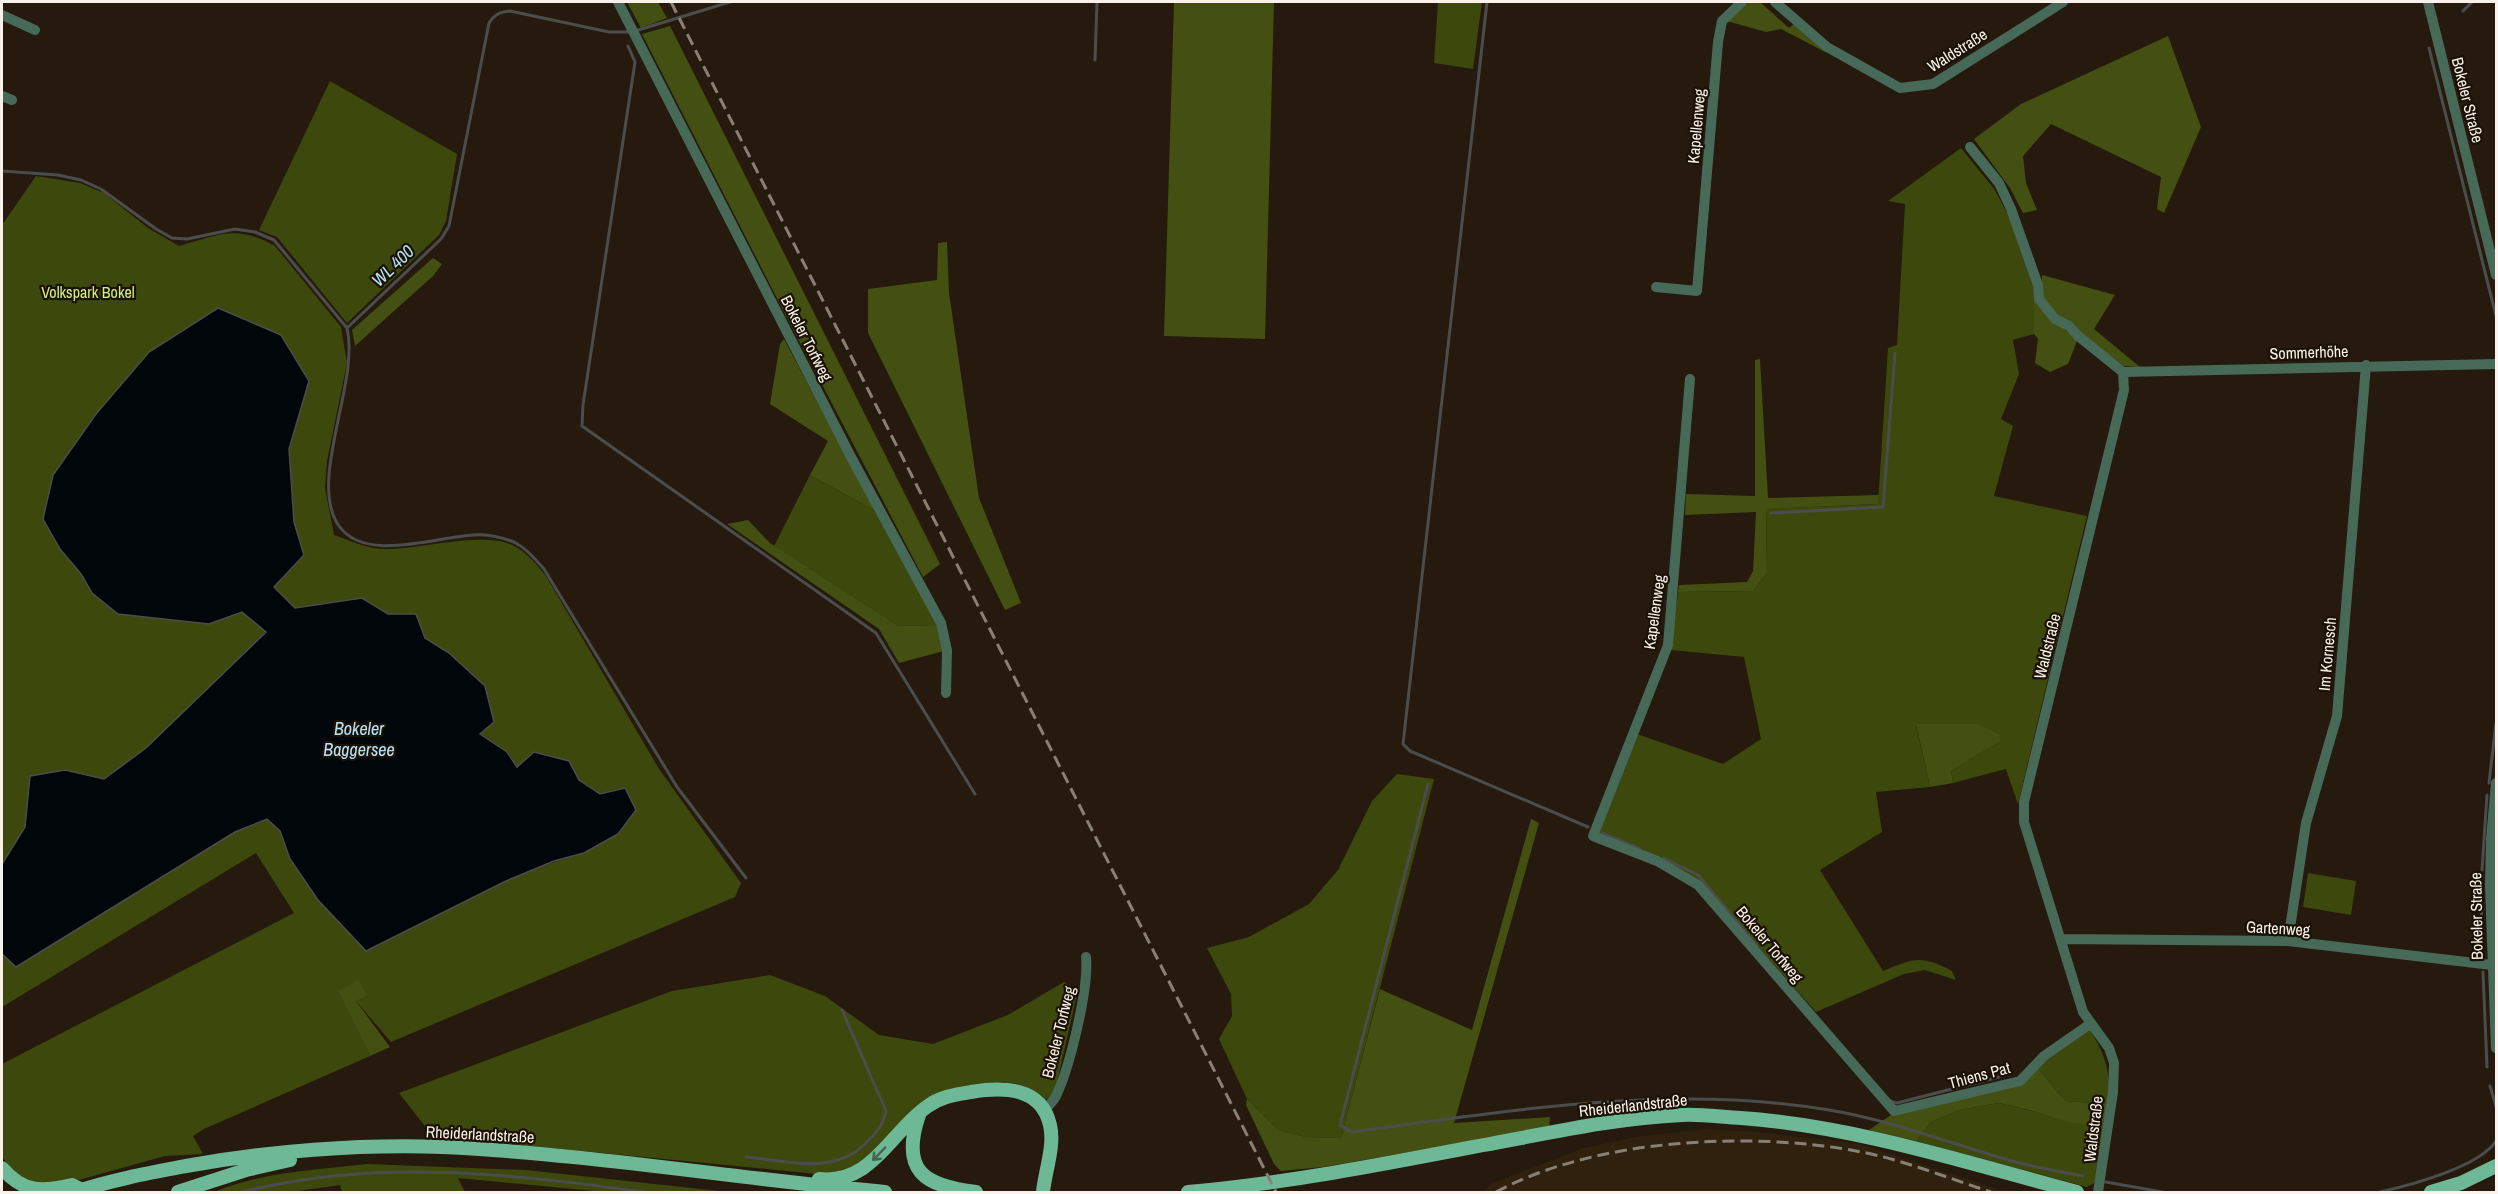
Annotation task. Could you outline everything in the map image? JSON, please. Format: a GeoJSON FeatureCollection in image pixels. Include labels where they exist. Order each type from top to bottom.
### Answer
{"type":"FeatureCollection","features":[{"type":"Feature","properties":{"kind":"main road"},"geometry":{"type":"LineString","coordinates":[[793,1188],[802,1178],[829,1180],[844,1178],[862,1170],[878,1157],[920,1112],[939,1099],[995,1088],[1018,1090],[1028,1095],[1044,1110],[1050,1124],[1051,1138],[1042,1192]]}},
{"type":"Feature","properties":{"kind":"main road"},"geometry":{"type":"LineString","coordinates":[[920,1112],[912,1142],[913,1155],[920,1171],[927,1178],[944,1187],[976,1192]]}},
{"type":"Feature","properties":{"kind":"main road","name":"Rheiderlandstraße"},"geometry":{"type":"LineString","coordinates":[[1188,1192],[1282,1182],[1589,1125],[1683,1115],[1776,1120],[1838,1131],[1897,1144],[2078,1192]]}},
{"type":"Feature","properties":{"kind":"main road","name":"Rheiderlandstraße"},"geometry":{"type":"LineString","coordinates":[[6,1180],[36,1190],[48,1191],[72,1185],[79,1191],[157,1172],[216,1161],[378,1147],[441,1147],[567,1156],[762,1181],[773,1189],[793,1188]]}},
{"type":"Feature","properties":{"kind":"main road"},"geometry":{"type":"LineString","coordinates":[[178,1192],[315,1151]]}},
{"type":"Feature","properties":{"kind":"main road"},"geometry":{"type":"LineString","coordinates":[[2431,1192],[2461,1183],[2496,1166]]}},
{"type":"Feature","properties":{"kind":"main road"},"geometry":{"type":"LineString","coordinates":[[793,1188],[885,1192]]}},
{"type":"Feature","properties":{"kind":"street","name":"Bokeler Torfweg"},"geometry":{"type":"LineString","coordinates":[[618,2],[851,457],[941,623],[947,650],[946,693]]}},
{"type":"Feature","properties":{"kind":"street","name":"Kapellenweg"},"geometry":{"type":"LineString","coordinates":[[1656,287],[1698,291],[1718,42],[1722,21],[1742,2]]}},
{"type":"Feature","properties":{"kind":"street","name":"Waldstraße"},"geometry":{"type":"LineString","coordinates":[[1775,2],[1827,47],[1900,88],[1933,84],[2062,2]]}},
{"type":"Feature","properties":{"kind":"street","name":"Bokeler Straße"},"geometry":{"type":"LineString","coordinates":[[2428,2],[2496,275]]}},
{"type":"Feature","properties":{"kind":"street"},"geometry":{"type":"LineString","coordinates":[[2,15],[35,30]]}},
{"type":"Feature","properties":{"kind":"street"},"geometry":{"type":"LineString","coordinates":[[1970,147],[1999,183],[2011,209],[2038,285],[2038,299],[2055,319],[2069,326],[2123,372]]}},
{"type":"Feature","properties":{"kind":"street","name":"Sommerhöhe"},"geometry":{"type":"LineString","coordinates":[[2123,372],[2496,363]]}},
{"type":"Feature","properties":{"kind":"street","name":"Im Kornesch"},"geometry":{"type":"LineString","coordinates":[[2288,941],[2306,823],[2337,716],[2366,365]]}},
{"type":"Feature","properties":{"kind":"street","name":"Waldstraße"},"geometry":{"type":"LineString","coordinates":[[2098,1192],[2103,1173],[2115,1075],[2114,1064],[2109,1048],[2083,1012],[2024,822],[2024,802],[2124,390],[2123,372]]}},
{"type":"Feature","properties":{"kind":"street","name":"Kapellenweg"},"geometry":{"type":"LineString","coordinates":[[1593,836],[1668,645],[1690,379]]}},
{"type":"Feature","properties":{"kind":"street","name":"Bokeler Straße"},"geometry":{"type":"LineString","coordinates":[[2496,783],[2491,839],[2492,965],[2496,1048]]}},
{"type":"Feature","properties":{"kind":"street","name":"Bokeler Torfweg"},"geometry":{"type":"LineString","coordinates":[[1593,836],[1658,861],[1698,885],[1894,1111]]}},
{"type":"Feature","properties":{"kind":"street","name":"Gartenweg"},"geometry":{"type":"LineString","coordinates":[[2061,939],[2288,941],[2492,965]]}},
{"type":"Feature","properties":{"kind":"street","name":"Bokeler Torfweg"},"geometry":{"type":"LineString","coordinates":[[1044,1110],[1054,1099],[1066,1064],[1085,985],[1086,957]]}},
{"type":"Feature","properties":{"kind":"street","name":"Thiens Pat"},"geometry":{"type":"LineString","coordinates":[[1894,1111],[2019,1081],[2043,1056],[2090,1024]]}},
{"type":"Feature","properties":{"kind":"shaded area"},"geometry":{"type":"Polygon","coordinates":[[[1704,1129],[1760,1132],[1859,1144],[2006,1192],[1483,1192],[1493,1183],[1583,1148],[1636,1137],[1704,1129]]]}},
{"type":"Feature","properties":{"kind":"green space"},"geometry":{"type":"Polygon","coordinates":[[[627,2],[658,2],[667,18],[641,28],[627,2]]]}},
{"type":"Feature","properties":{"kind":"green space"},"geometry":{"type":"Polygon","coordinates":[[[1174,2],[1274,2],[1265,339],[1164,336],[1174,2]]]}},
{"type":"Feature","properties":{"kind":"green space"},"geometry":{"type":"Polygon","coordinates":[[[1438,2],[1482,2],[1473,69],[1434,63],[1438,2]]]}},
{"type":"Feature","properties":{"kind":"green space"},"geometry":{"type":"Polygon","coordinates":[[[1749,2],[1760,2],[1789,28],[1794,24],[1827,53],[1781,29],[1766,32],[1727,21],[1749,2]]]}},
{"type":"Feature","properties":{"kind":"green space"},"geometry":{"type":"Polygon","coordinates":[[[670,26],[940,564],[923,577],[642,34],[670,26]]]}},
{"type":"Feature","properties":{"kind":"green space"},"geometry":{"type":"Polygon","coordinates":[[[2168,36],[2201,127],[2164,213],[2157,209],[2161,177],[2051,124],[2023,156],[2026,183],[2037,210],[2023,213],[2010,188],[1974,139],[2021,104],[2168,36]]]}},
{"type":"Feature","properties":{"kind":"green space"},"geometry":{"type":"Polygon","coordinates":[[[330,81],[457,154],[446,221],[439,235],[347,323],[277,237],[259,230],[330,81]]]}},
{"type":"Feature","properties":{"kind":"green space"},"geometry":{"type":"Polygon","coordinates":[[[1961,148],[1995,190],[2011,221],[2034,285],[2034,334],[2013,340],[2019,374],[2001,419],[2013,426],[1994,496],[2087,516],[2018,804],[2006,769],[1953,783],[1951,771],[2001,741],[1916,725],[1930,787],[1876,792],[1882,832],[1820,870],[1883,971],[1918,960],[1933,962],[1952,971],[1956,980],[1925,970],[1904,974],[1816,1012],[1701,883],[1597,834],[1637,734],[1723,764],[1761,739],[1744,657],[1671,650],[1678,592],[1753,591],[1767,573],[1766,509],[1878,504],[1888,348],[1897,345],[1905,204],[1888,201],[1961,148]]]}},
{"type":"Feature","properties":{"kind":"green space","name":"Volkspark Bokel"},"geometry":{"type":"Polygon","coordinates":[[[36,176],[80,183],[104,193],[148,228],[179,246],[217,235],[238,233],[261,239],[275,246],[341,327],[347,363],[327,461],[325,488],[334,535],[378,549],[488,540],[503,542],[524,553],[546,576],[659,769],[741,883],[735,897],[391,1042],[355,1000],[338,991],[370,1056],[204,1129],[193,1136],[203,1154],[165,1156],[57,1186],[31,1183],[18,1176],[2,1157],[2,1064],[294,913],[256,853],[2,1007],[2,954],[17,966],[235,832],[267,819],[280,831],[290,859],[318,900],[367,951],[500,883],[556,861],[585,853],[600,794],[579,780],[518,767],[507,752],[480,733],[449,653],[425,638],[416,614],[388,615],[362,598],[295,608],[273,587],[304,555],[294,522],[289,449],[309,381],[60,549],[81,574],[92,593],[209,624],[242,611],[266,631],[146,748],[104,780],[65,770],[31,776],[25,827],[2,864],[2,225],[36,176]]]}},
{"type":"Feature","properties":{"kind":"green space"},"geometry":{"type":"Polygon","coordinates":[[[947,242],[949,293],[979,498],[1021,603],[1005,610],[868,333],[868,289],[937,280],[938,243],[947,242]]]}},
{"type":"Feature","properties":{"kind":"green space"},"geometry":{"type":"Polygon","coordinates":[[[433,258],[442,264],[433,276],[355,346],[352,330],[433,258]]]}},
{"type":"Feature","properties":{"kind":"green space"},"geometry":{"type":"Polygon","coordinates":[[[2042,275],[2115,295],[2094,329],[2140,367],[2124,366],[2057,315],[2042,297],[2042,275]]]}},
{"type":"Feature","properties":{"kind":"green space"},"geometry":{"type":"Polygon","coordinates":[[[2034,300],[2077,341],[2068,364],[2050,372],[2035,363],[2038,339],[2034,334],[2034,300]]]}},
{"type":"Feature","properties":{"kind":"green space"},"geometry":{"type":"Polygon","coordinates":[[[784,339],[875,511],[810,475],[828,441],[770,404],[780,344],[784,339]]]}},
{"type":"Feature","properties":{"kind":"green space"},"geometry":{"type":"Polygon","coordinates":[[[1760,359],[1768,498],[1879,495],[1878,504],[1766,509],[1767,573],[1753,591],[1678,592],[1679,585],[1747,582],[1753,571],[1756,512],[1685,515],[1686,494],[1755,496],[1755,360],[1760,359]]]}},
{"type":"Feature","properties":{"kind":"green space"},"geometry":{"type":"Polygon","coordinates":[[[810,475],[875,511],[937,625],[899,626],[774,546],[810,475]]]}},
{"type":"Feature","properties":{"kind":"green space"},"geometry":{"type":"Polygon","coordinates":[[[748,520],[770,543],[899,626],[937,625],[944,651],[899,663],[879,629],[727,524],[748,520]]]}},
{"type":"Feature","properties":{"kind":"green space"},"geometry":{"type":"Polygon","coordinates":[[[1916,724],[1976,724],[1999,734],[2001,741],[1951,771],[1953,783],[1930,787],[1916,724]]]}},
{"type":"Feature","properties":{"kind":"green space"},"geometry":{"type":"Polygon","coordinates":[[[1397,774],[1434,779],[1341,1138],[1306,1137],[1278,1130],[1247,1099],[1219,1039],[1232,1016],[1231,994],[1207,948],[1249,937],[1309,904],[1338,870],[1372,801],[1397,774]]]}},
{"type":"Feature","properties":{"kind":"green space"},"geometry":{"type":"Polygon","coordinates":[[[1531,819],[1539,823],[1454,1123],[1550,1117],[1549,1128],[1323,1167],[1281,1171],[1274,1164],[1246,1105],[1247,1099],[1278,1130],[1306,1137],[1341,1138],[1380,989],[1472,1030],[1531,819]]]}},
{"type":"Feature","properties":{"kind":"green space"},"geometry":{"type":"Polygon","coordinates":[[[2308,873],[2356,881],[2351,915],[2303,907],[2308,873]]]}},
{"type":"Feature","properties":{"kind":"green space"},"geometry":{"type":"Polygon","coordinates":[[[770,975],[825,996],[879,1035],[933,1044],[1008,1015],[1064,982],[1078,990],[1056,1087],[1050,1097],[1043,1101],[1029,1089],[1003,1082],[941,1092],[859,1166],[827,1175],[511,1144],[435,1139],[399,1093],[672,991],[770,975]]]}},
{"type":"Feature","properties":{"kind":"green space"},"geometry":{"type":"Polygon","coordinates":[[[358,980],[367,995],[356,1001],[390,1047],[370,1056],[338,991],[358,980]]]}},
{"type":"Feature","properties":{"kind":"green space"},"geometry":{"type":"Polygon","coordinates":[[[2089,1028],[2100,1047],[2106,1064],[2109,1082],[2108,1104],[2065,1101],[2037,1067],[2089,1028]]]}},
{"type":"Feature","properties":{"kind":"green space"},"geometry":{"type":"Polygon","coordinates":[[[2037,1067],[2065,1101],[2108,1104],[2105,1127],[2069,1122],[1999,1103],[1959,1110],[1931,1122],[1916,1141],[1869,1130],[1891,1115],[2022,1083],[2037,1067]]]}},
{"type":"Feature","properties":{"kind":"green space"},"geometry":{"type":"Polygon","coordinates":[[[1999,1103],[2105,1127],[2096,1182],[2087,1187],[1916,1141],[1931,1122],[1959,1110],[1999,1103]]]}},
{"type":"Feature","properties":{"kind":"green space"},"geometry":{"type":"Polygon","coordinates":[[[367,1164],[526,1170],[728,1192],[605,1192],[458,1178],[465,1192],[342,1192],[340,1185],[290,1192],[214,1192],[270,1176],[367,1164]]]}},
{"type":"Feature","properties":{"kind":"water","name":"Bokeler Baggersee"},"geometry":{"type":"Polygon","coordinates":[[[218,308],[281,335],[309,381],[289,449],[294,522],[304,555],[274,587],[295,608],[362,598],[388,614],[416,614],[425,638],[449,653],[485,686],[494,722],[480,734],[507,752],[517,767],[534,752],[569,761],[579,780],[600,794],[625,788],[636,810],[618,834],[584,853],[554,861],[506,881],[366,951],[318,900],[290,859],[280,831],[267,819],[235,832],[16,967],[2,954],[2,864],[25,827],[30,776],[65,770],[104,779],[146,748],[266,632],[242,612],[209,624],[118,614],[92,593],[81,574],[60,549],[43,519],[53,475],[96,414],[149,352],[218,308]]]}},
{"type":"Feature","properties":{"kind":"waterway","name":"WL 400"},"geometry":{"type":"LineString","coordinates":[[635,31],[730,2]]}},
{"type":"Feature","properties":{"kind":"waterway"},"geometry":{"type":"LineString","coordinates":[[1095,60],[1097,2]]}},
{"type":"Feature","properties":{"kind":"waterway"},"geometry":{"type":"LineString","coordinates":[[1487,2],[1403,744],[1410,751],[1588,827]]}},
{"type":"Feature","properties":{"kind":"waterway"},"geometry":{"type":"LineString","coordinates":[[2463,11],[2472,2]]}},
{"type":"Feature","properties":{"kind":"waterway","name":"WL 400"},"geometry":{"type":"LineString","coordinates":[[2,171],[58,175],[81,180],[101,189],[172,238],[187,239],[235,229],[255,232],[274,240],[347,328],[441,239],[449,226],[489,23],[493,17],[510,11],[609,32],[629,32]]}},
{"type":"Feature","properties":{"kind":"waterway"},"geometry":{"type":"LineString","coordinates":[[628,46],[635,62],[583,405],[582,426],[876,633],[975,794]]}},
{"type":"Feature","properties":{"kind":"waterway"},"geometry":{"type":"LineString","coordinates":[[2429,48],[2496,316]]}},
{"type":"Feature","properties":{"kind":"waterway"},"geometry":{"type":"LineString","coordinates":[[347,328],[349,350],[347,376],[331,458],[329,484],[331,507],[339,526],[351,537],[383,546],[483,535],[514,542],[526,551],[544,569],[677,787],[746,878]]}},
{"type":"Feature","properties":{"kind":"waterway"},"geometry":{"type":"LineString","coordinates":[[1771,513],[1883,507],[1895,353]]}},
{"type":"Feature","properties":{"kind":"waterway"},"geometry":{"type":"LineString","coordinates":[[2489,783],[2496,723]]}},
{"type":"Feature","properties":{"kind":"waterway"},"geometry":{"type":"LineString","coordinates":[[1428,784],[1340,1125],[1351,1132],[1590,1103],[1710,1099],[1770,1102],[1852,1114],[2017,1162],[2083,1176]]}},
{"type":"Feature","properties":{"kind":"waterway"},"geometry":{"type":"LineString","coordinates":[[2482,870],[2487,795]]}},
{"type":"Feature","properties":{"kind":"waterway"},"geometry":{"type":"LineString","coordinates":[[1602,833],[1640,849]]}},
{"type":"Feature","properties":{"kind":"waterway"},"geometry":{"type":"LineString","coordinates":[[1663,858],[1698,875],[1757,946]]}},
{"type":"Feature","properties":{"kind":"waterway"},"geometry":{"type":"LineString","coordinates":[[2481,882],[2482,953]]}},
{"type":"Feature","properties":{"kind":"waterway"},"geometry":{"type":"LineString","coordinates":[[2483,972],[2487,1067]]}},
{"type":"Feature","properties":{"kind":"waterway"},"geometry":{"type":"LineString","coordinates":[[746,1157],[794,1163],[826,1163],[854,1153],[879,1128],[886,1111],[842,1010]]}},
{"type":"Feature","properties":{"kind":"waterway"},"geometry":{"type":"LineString","coordinates":[[1890,1101],[1897,1103],[1999,1077]]}},
{"type":"Feature","properties":{"kind":"waterway"},"geometry":{"type":"LineString","coordinates":[[2490,1086],[2496,1106]]}},
{"type":"Feature","properties":{"kind":"waterway"},"geometry":{"type":"LineString","coordinates":[[2380,1192],[2426,1180],[2460,1167],[2475,1159],[2496,1141]]}},
{"type":"Feature","properties":{"kind":"waterway"},"geometry":{"type":"LineString","coordinates":[[243,1192],[343,1175],[393,1172],[493,1175],[644,1192]]}},
{"type":"Feature","properties":{"kind":"waterway"},"geometry":{"type":"LineString","coordinates":[[2106,1182],[2162,1192]]}},
{"type":"Feature","properties":{"kind":"railway"},"geometry":{"type":"LineString","coordinates":[[671,2],[1276,1192]]}},
{"type":"Feature","properties":{"kind":"railway"},"geometry":{"type":"LineString","coordinates":[[1496,1192],[1535,1174],[1578,1160],[1624,1150],[1720,1141],[1814,1145],[1873,1154],[1991,1192]]}}]}
